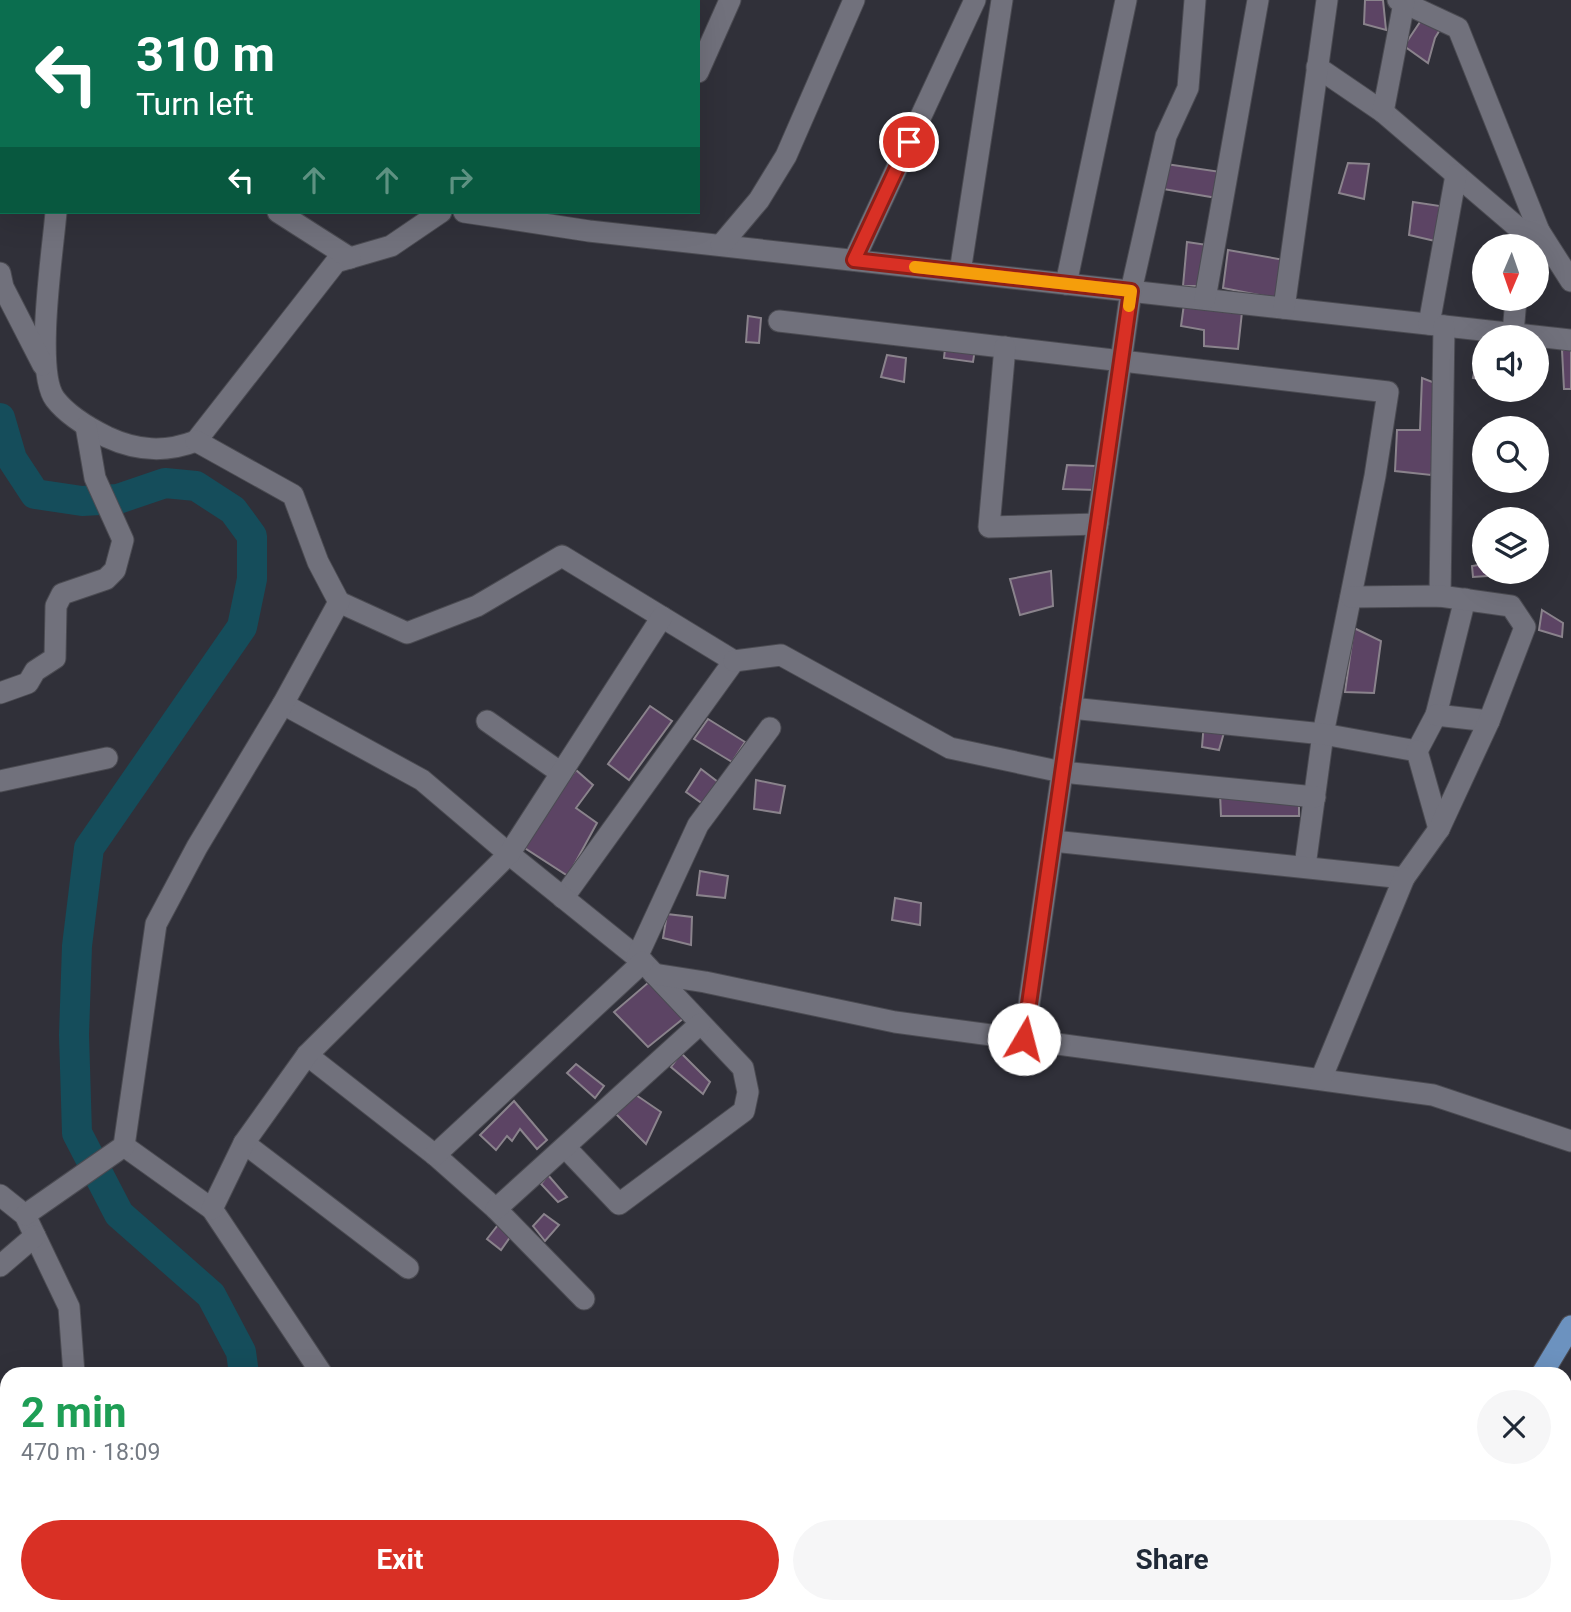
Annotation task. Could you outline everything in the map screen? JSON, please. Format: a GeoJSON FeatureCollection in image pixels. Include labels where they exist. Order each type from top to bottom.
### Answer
{"type":"FeatureCollection","features":[{"type":"Feature","properties":{"kind":"main road"},"geometry":{"type":"LineString","coordinates":[[1546,1367],[1571,1326]]}},
{"type":"Feature","properties":{"kind":"street"},"geometry":{"type":"LineString","coordinates":[[700,68],[730,0]]}},
{"type":"Feature","properties":{"kind":"street"},"geometry":{"type":"LineString","coordinates":[[721,245],[759,200],[786,156],[854,0]]}},
{"type":"Feature","properties":{"kind":"street"},"geometry":{"type":"LineString","coordinates":[[854,260],[975,0]]}},
{"type":"Feature","properties":{"kind":"street"},"geometry":{"type":"LineString","coordinates":[[1066,284],[1126,0]]}},
{"type":"Feature","properties":{"kind":"street"},"geometry":{"type":"LineString","coordinates":[[1024,1039],[1131,291],[1166,136],[1188,88],[1195,0]]}},
{"type":"Feature","properties":{"kind":"street"},"geometry":{"type":"LineString","coordinates":[[1205,299],[1258,0]]}},
{"type":"Feature","properties":{"kind":"street"},"geometry":{"type":"LineString","coordinates":[[1284,308],[1326,0]]}},
{"type":"Feature","properties":{"kind":"street"},"geometry":{"type":"LineString","coordinates":[[1383,112],[1401,1],[1458,28],[1527,234]]}},
{"type":"Feature","properties":{"kind":"street"},"geometry":{"type":"LineString","coordinates":[[960,272],[996,3]]}},
{"type":"Feature","properties":{"kind":"street"},"geometry":{"type":"LineString","coordinates":[[1317,67],[1383,112],[1525,234]]}},
{"type":"Feature","properties":{"kind":"street"},"geometry":{"type":"LineString","coordinates":[[1440,596],[1436,325],[1456,175]]}},
{"type":"Feature","properties":{"kind":"street"},"geometry":{"type":"LineString","coordinates":[[47,373],[45,340],[56,214]]}},
{"type":"Feature","properties":{"kind":"street"},"geometry":{"type":"LineString","coordinates":[[281,214],[350,258]]}},
{"type":"Feature","properties":{"kind":"street"},"geometry":{"type":"LineString","coordinates":[[0,273],[3,287],[47,373],[54,398],[86,426],[125,445],[154,450],[181,447],[196,441],[336,262],[391,246],[438,214]]}},
{"type":"Feature","properties":{"kind":"street"},"geometry":{"type":"LineString","coordinates":[[477,214],[589,231],[1472,329]]}},
{"type":"Feature","properties":{"kind":"street"},"geometry":{"type":"LineString","coordinates":[[589,231],[603,214]]}},
{"type":"Feature","properties":{"kind":"street"},"geometry":{"type":"LineString","coordinates":[[1549,258],[1571,281]]}},
{"type":"Feature","properties":{"kind":"street"},"geometry":{"type":"LineString","coordinates":[[779,321],[1388,392],[1375,476],[1323,734],[1305,866]]}},
{"type":"Feature","properties":{"kind":"street"},"geometry":{"type":"LineString","coordinates":[[1549,337],[1571,340]]}},
{"type":"Feature","properties":{"kind":"street"},"geometry":{"type":"LineString","coordinates":[[1005,346],[989,527],[1098,524]]}},
{"type":"Feature","properties":{"kind":"street"},"geometry":{"type":"LineString","coordinates":[[0,693],[28,683],[35,671],[55,658],[56,606],[62,594],[106,579],[115,570],[123,540],[95,478],[86,426]]}},
{"type":"Feature","properties":{"kind":"street"},"geometry":{"type":"LineString","coordinates":[[196,441],[293,495],[318,562],[339,602],[407,632],[477,606],[562,556],[734,661],[781,655],[950,748],[1062,772],[1315,797]]}},
{"type":"Feature","properties":{"kind":"street"},"geometry":{"type":"LineString","coordinates":[[1321,1079],[1404,878],[1438,829],[1489,721],[1525,627],[1511,606],[1440,596],[1351,597]]}},
{"type":"Feature","properties":{"kind":"street"},"geometry":{"type":"LineString","coordinates":[[1438,829],[1417,751],[1436,715],[1465,599]]}},
{"type":"Feature","properties":{"kind":"street"},"geometry":{"type":"LineString","coordinates":[[25,1215],[116,1152],[156,923],[339,602]]}},
{"type":"Feature","properties":{"kind":"street"},"geometry":{"type":"LineString","coordinates":[[212,1209],[244,1143],[307,1055],[509,854],[662,617]]}},
{"type":"Feature","properties":{"kind":"street"},"geometry":{"type":"LineString","coordinates":[[563,898],[734,661]]}},
{"type":"Feature","properties":{"kind":"street"},"geometry":{"type":"LineString","coordinates":[[283,704],[422,780],[645,964],[743,1068],[748,1092],[744,1111],[620,1204],[565,1147]]}},
{"type":"Feature","properties":{"kind":"street"},"geometry":{"type":"LineString","coordinates":[[1072,708],[1323,734],[1417,751]]}},
{"type":"Feature","properties":{"kind":"street"},"geometry":{"type":"LineString","coordinates":[[1436,715],[1489,721]]}},
{"type":"Feature","properties":{"kind":"street"},"geometry":{"type":"LineString","coordinates":[[487,721],[561,774]]}},
{"type":"Feature","properties":{"kind":"street"},"geometry":{"type":"LineString","coordinates":[[435,1155],[645,964],[698,825],[771,728]]}},
{"type":"Feature","properties":{"kind":"street"},"geometry":{"type":"LineString","coordinates":[[0,781],[107,758]]}},
{"type":"Feature","properties":{"kind":"street"},"geometry":{"type":"LineString","coordinates":[[1052,841],[1404,878]]}},
{"type":"Feature","properties":{"kind":"street"},"geometry":{"type":"LineString","coordinates":[[645,964],[705,982],[895,1022],[1433,1095],[1571,1141]]}},
{"type":"Feature","properties":{"kind":"street"},"geometry":{"type":"LineString","coordinates":[[496,1209],[700,1024]]}},
{"type":"Feature","properties":{"kind":"street"},"geometry":{"type":"LineString","coordinates":[[307,1055],[435,1155],[496,1209],[584,1299]]}},
{"type":"Feature","properties":{"kind":"street"},"geometry":{"type":"LineString","coordinates":[[244,1143],[408,1268]]}},
{"type":"Feature","properties":{"kind":"street"},"geometry":{"type":"LineString","coordinates":[[116,1152],[212,1209],[317,1367]]}},
{"type":"Feature","properties":{"kind":"street"},"geometry":{"type":"LineString","coordinates":[[0,1195],[25,1215],[69,1307],[73,1367]]}},
{"type":"Feature","properties":{"kind":"street"},"geometry":{"type":"LineString","coordinates":[[0,1266],[34,1236]]}},
{"type":"Feature","properties":{"kind":"building"},"geometry":{"type":"Polygon","coordinates":[[[1365,0],[1383,0],[1386,30],[1364,24],[1365,0]]]}},
{"type":"Feature","properties":{"kind":"building"},"geometry":{"type":"Polygon","coordinates":[[[1426,13],[1441,28],[1435,38],[1428,63],[1404,46],[1426,13]]]}},
{"type":"Feature","properties":{"kind":"building"},"geometry":{"type":"Polygon","coordinates":[[[1348,163],[1369,164],[1364,199],[1339,193],[1348,163]]]}},
{"type":"Feature","properties":{"kind":"building"},"geometry":{"type":"Polygon","coordinates":[[[1166,164],[1221,172],[1217,198],[1163,189],[1166,164]]]}},
{"type":"Feature","properties":{"kind":"building"},"geometry":{"type":"Polygon","coordinates":[[[1413,202],[1440,206],[1435,241],[1409,235],[1413,202]]]}},
{"type":"Feature","properties":{"kind":"building"},"geometry":{"type":"Polygon","coordinates":[[[1187,242],[1214,246],[1201,286],[1183,286],[1187,242]]]}},
{"type":"Feature","properties":{"kind":"building"},"geometry":{"type":"Polygon","coordinates":[[[1228,250],[1290,261],[1279,299],[1223,288],[1228,250]]]}},
{"type":"Feature","properties":{"kind":"building"},"geometry":{"type":"Polygon","coordinates":[[[1184,304],[1242,312],[1238,349],[1204,346],[1204,330],[1181,326],[1184,304]]]}},
{"type":"Feature","properties":{"kind":"building"},"geometry":{"type":"Polygon","coordinates":[[[748,316],[761,318],[759,343],[746,342],[748,316]]]}},
{"type":"Feature","properties":{"kind":"building"},"geometry":{"type":"Polygon","coordinates":[[[946,340],[976,343],[973,362],[944,358],[946,340]]]}},
{"type":"Feature","properties":{"kind":"building"},"geometry":{"type":"Polygon","coordinates":[[[1562,350],[1571,350],[1571,389],[1564,389],[1562,350]]]}},
{"type":"Feature","properties":{"kind":"building"},"geometry":{"type":"Polygon","coordinates":[[[887,355],[906,358],[904,382],[881,377],[887,355]]]}},
{"type":"Feature","properties":{"kind":"building"},"geometry":{"type":"Polygon","coordinates":[[[1422,378],[1435,383],[1442,431],[1431,475],[1395,471],[1397,430],[1420,430],[1422,378]]]}},
{"type":"Feature","properties":{"kind":"building"},"geometry":{"type":"Polygon","coordinates":[[[1067,465],[1096,466],[1096,490],[1063,489],[1067,465]]]}},
{"type":"Feature","properties":{"kind":"building"},"geometry":{"type":"Polygon","coordinates":[[[1051,571],[1053,606],[1020,615],[1010,579],[1051,571]]]}},
{"type":"Feature","properties":{"kind":"building"},"geometry":{"type":"Polygon","coordinates":[[[1542,610],[1563,623],[1562,637],[1539,630],[1542,610]]]}},
{"type":"Feature","properties":{"kind":"building"},"geometry":{"type":"Polygon","coordinates":[[[1354,628],[1381,641],[1374,693],[1345,692],[1354,628]]]}},
{"type":"Feature","properties":{"kind":"building"},"geometry":{"type":"Polygon","coordinates":[[[650,706],[672,721],[629,780],[608,764],[650,706]]]}},
{"type":"Feature","properties":{"kind":"building"},"geometry":{"type":"Polygon","coordinates":[[[708,719],[745,742],[732,762],[694,739],[708,719]]]}},
{"type":"Feature","properties":{"kind":"building"},"geometry":{"type":"Polygon","coordinates":[[[1204,722],[1225,729],[1219,750],[1202,747],[1204,722]]]}},
{"type":"Feature","properties":{"kind":"building"},"geometry":{"type":"Polygon","coordinates":[[[701,769],[718,782],[703,804],[686,792],[701,769]]]}},
{"type":"Feature","properties":{"kind":"building"},"geometry":{"type":"Polygon","coordinates":[[[576,770],[593,785],[576,808],[597,823],[568,876],[520,845],[576,770]]]}},
{"type":"Feature","properties":{"kind":"building"},"geometry":{"type":"Polygon","coordinates":[[[756,780],[785,786],[780,813],[754,809],[756,780]]]}},
{"type":"Feature","properties":{"kind":"building"},"geometry":{"type":"Polygon","coordinates":[[[1220,793],[1299,800],[1299,816],[1221,816],[1220,793]]]}},
{"type":"Feature","properties":{"kind":"building"},"geometry":{"type":"Polygon","coordinates":[[[700,871],[728,876],[725,898],[697,895],[700,871]]]}},
{"type":"Feature","properties":{"kind":"building"},"geometry":{"type":"Polygon","coordinates":[[[895,898],[921,903],[920,925],[892,920],[895,898]]]}},
{"type":"Feature","properties":{"kind":"building"},"geometry":{"type":"Polygon","coordinates":[[[667,914],[692,917],[691,945],[663,938],[667,914]]]}},
{"type":"Feature","properties":{"kind":"building"},"geometry":{"type":"Polygon","coordinates":[[[649,982],[684,1018],[648,1047],[614,1012],[649,982]]]}},
{"type":"Feature","properties":{"kind":"building"},"geometry":{"type":"Polygon","coordinates":[[[681,1053],[710,1082],[703,1094],[671,1067],[681,1053]]]}},
{"type":"Feature","properties":{"kind":"building"},"geometry":{"type":"Polygon","coordinates":[[[576,1064],[604,1086],[595,1098],[567,1073],[576,1064]]]}},
{"type":"Feature","properties":{"kind":"building"},"geometry":{"type":"Polygon","coordinates":[[[636,1095],[661,1112],[646,1144],[616,1114],[636,1095]]]}},
{"type":"Feature","properties":{"kind":"building"},"geometry":{"type":"Polygon","coordinates":[[[514,1101],[547,1140],[537,1149],[520,1129],[512,1141],[507,1136],[496,1150],[480,1135],[514,1101]]]}},
{"type":"Feature","properties":{"kind":"building"},"geometry":{"type":"Polygon","coordinates":[[[548,1175],[567,1197],[558,1202],[541,1184],[548,1175]]]}},
{"type":"Feature","properties":{"kind":"building"},"geometry":{"type":"Polygon","coordinates":[[[544,1214],[559,1225],[545,1241],[533,1226],[544,1214]]]}},
{"type":"Feature","properties":{"kind":"building"},"geometry":{"type":"Polygon","coordinates":[[[501,1221],[513,1233],[501,1250],[487,1239],[501,1221]]]}},
{"type":"Feature","properties":{"kind":"waterway"},"geometry":{"type":"LineString","coordinates":[[0,418],[12,459],[35,494],[82,501],[118,499],[165,483],[196,486],[233,510],[252,536],[252,579],[242,627],[89,848],[77,946],[74,1035],[77,1133],[119,1214],[211,1295],[241,1352],[243,1367]]}},
{"type":"Feature","properties":{"kind":"slow traffic"},"geometry":{"type":"LineString","coordinates":[[915,267],[1131,291],[1129,306]]}},
{"type":"Feature","properties":{"kind":"route"},"geometry":{"type":"LineString","coordinates":[[909,142],[854,260],[1131,291],[1024,1039]]}}]}
